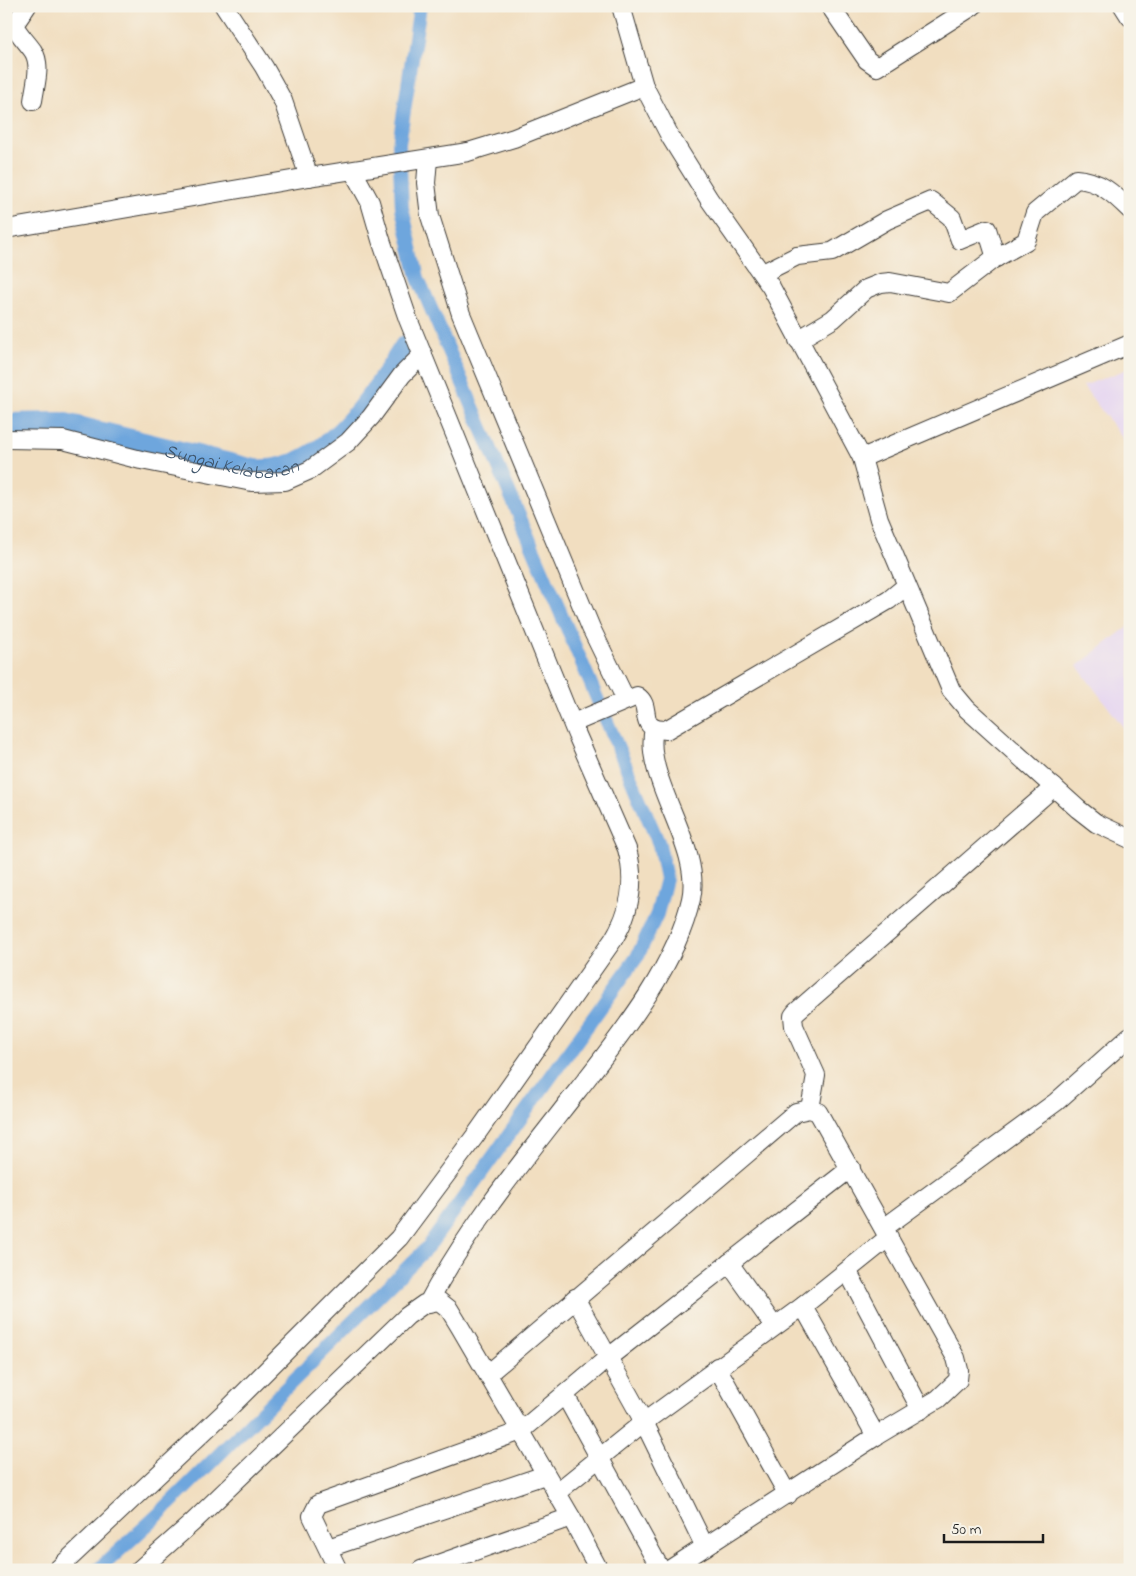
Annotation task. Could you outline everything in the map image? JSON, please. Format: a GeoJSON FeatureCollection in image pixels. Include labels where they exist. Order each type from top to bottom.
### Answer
{"type":"FeatureCollection","features":[{"type":"Feature","properties":{"kind":"street"},"geometry":{"type":"LineString","coordinates":[[27,6],[14,25],[19,35],[33,51],[38,63],[33,102]]}},
{"type":"Feature","properties":{"kind":"street"},"geometry":{"type":"LineString","coordinates":[[224,6],[264,67],[283,101],[309,177]]}},
{"type":"Feature","properties":{"kind":"street"},"geometry":{"type":"LineString","coordinates":[[621,6],[644,86],[671,138],[709,198],[763,273],[862,458],[879,519],[951,690],[967,709],[1096,822],[1130,839]]}},
{"type":"Feature","properties":{"kind":"street"},"geometry":{"type":"LineString","coordinates":[[830,6],[867,60],[877,67],[966,8]]}},
{"type":"Feature","properties":{"kind":"street"},"geometry":{"type":"LineString","coordinates":[[1123,6],[1130,17]]}},
{"type":"Feature","properties":{"kind":"street"},"geometry":{"type":"LineString","coordinates":[[6,229],[468,152],[500,143],[644,86]]}},
{"type":"Feature","properties":{"kind":"street"},"geometry":{"type":"LineString","coordinates":[[423,160],[430,216],[461,314],[623,701]]}},
{"type":"Feature","properties":{"kind":"street"},"geometry":{"type":"LineString","coordinates":[[57,1570],[230,1407],[399,1238],[475,1136],[622,924],[631,892],[630,860],[578,721],[423,354],[380,240],[370,202],[352,171]]}},
{"type":"Feature","properties":{"kind":"street"},"geometry":{"type":"LineString","coordinates":[[798,340],[833,318],[866,289],[881,283],[890,282],[949,293],[996,258],[1026,241],[1035,213],[1076,180],[1086,180],[1099,184],[1130,210]]}},
{"type":"Feature","properties":{"kind":"street"},"geometry":{"type":"LineString","coordinates":[[763,273],[797,256],[832,252],[887,220],[932,201],[952,218],[960,240],[986,230],[996,258]]}},
{"type":"Feature","properties":{"kind":"street"},"geometry":{"type":"LineString","coordinates":[[862,458],[1130,344]]}},
{"type":"Feature","properties":{"kind":"street"},"geometry":{"type":"LineString","coordinates":[[6,439],[63,440],[141,460],[252,482],[285,481],[310,470],[348,442],[371,417],[402,375],[423,354]]}},
{"type":"Feature","properties":{"kind":"street"},"geometry":{"type":"LineString","coordinates":[[578,721],[623,701],[639,697],[644,707],[647,722],[654,728],[666,730],[889,600],[906,586]]}},
{"type":"Feature","properties":{"kind":"street"},"geometry":{"type":"LineString","coordinates":[[428,1303],[441,1279],[502,1187],[625,1029],[672,952],[691,898],[691,865],[655,762],[651,742],[654,728]]}},
{"type":"Feature","properties":{"kind":"street"},"geometry":{"type":"LineString","coordinates":[[810,1109],[816,1076],[794,1026],[792,1016],[1054,787]]}},
{"type":"Feature","properties":{"kind":"street"},"geometry":{"type":"LineString","coordinates":[[556,1493],[644,1422],[848,1272],[886,1232],[1056,1102],[1130,1036]]}},
{"type":"Feature","properties":{"kind":"street"},"geometry":{"type":"LineString","coordinates":[[488,1374],[796,1112],[810,1109],[818,1112],[956,1358],[959,1370],[958,1380],[953,1387],[921,1410],[876,1436],[788,1495],[669,1570]]}},
{"type":"Feature","properties":{"kind":"street"},"geometry":{"type":"LineString","coordinates":[[338,1570],[312,1516],[318,1504],[521,1431],[609,1357],[851,1168]]}},
{"type":"Feature","properties":{"kind":"street"},"geometry":{"type":"LineString","coordinates":[[728,1263],[774,1326]]}},
{"type":"Feature","properties":{"kind":"street"},"geometry":{"type":"LineString","coordinates":[[848,1272],[921,1410]]}},
{"type":"Feature","properties":{"kind":"street"},"geometry":{"type":"LineString","coordinates":[[576,1298],[644,1422],[705,1548]]}},
{"type":"Feature","properties":{"kind":"street"},"geometry":{"type":"LineString","coordinates":[[139,1570],[192,1523],[407,1316],[428,1303],[442,1302],[449,1309],[488,1374],[571,1517],[599,1570]]}},
{"type":"Feature","properties":{"kind":"street"},"geometry":{"type":"LineString","coordinates":[[803,1306],[876,1436]]}},
{"type":"Feature","properties":{"kind":"street"},"geometry":{"type":"LineString","coordinates":[[717,1367],[788,1495]]}},
{"type":"Feature","properties":{"kind":"street"},"geometry":{"type":"LineString","coordinates":[[564,1395],[601,1457],[662,1570]]}},
{"type":"Feature","properties":{"kind":"street"},"geometry":{"type":"LineString","coordinates":[[328,1548],[545,1475]]}},
{"type":"Feature","properties":{"kind":"street"},"geometry":{"type":"LineString","coordinates":[[421,1570],[571,1517]]}},
{"type":"Feature","properties":{"kind":"shaded area"},"geometry":{"type":"Polygon","coordinates":[[[1130,368],[1130,448],[1083,386],[1130,368]]]}},
{"type":"Feature","properties":{"kind":"shaded area"},"geometry":{"type":"Polygon","coordinates":[[[1130,625],[1130,736],[1077,666],[1130,625]]]}},
{"type":"Feature","properties":{"kind":"waterway"},"geometry":{"type":"LineString","coordinates":[[98,1570],[158,1515],[428,1247],[637,957],[657,914],[666,879],[659,844],[418,278],[402,208],[399,144],[420,6]]}},
{"type":"Feature","properties":{"kind":"waterway","name":"Sungai Kelabaran"},"geometry":{"type":"LineString","coordinates":[[6,425],[61,424],[254,471],[279,470],[303,461],[324,448],[344,431],[362,411],[406,347]]}}]}
